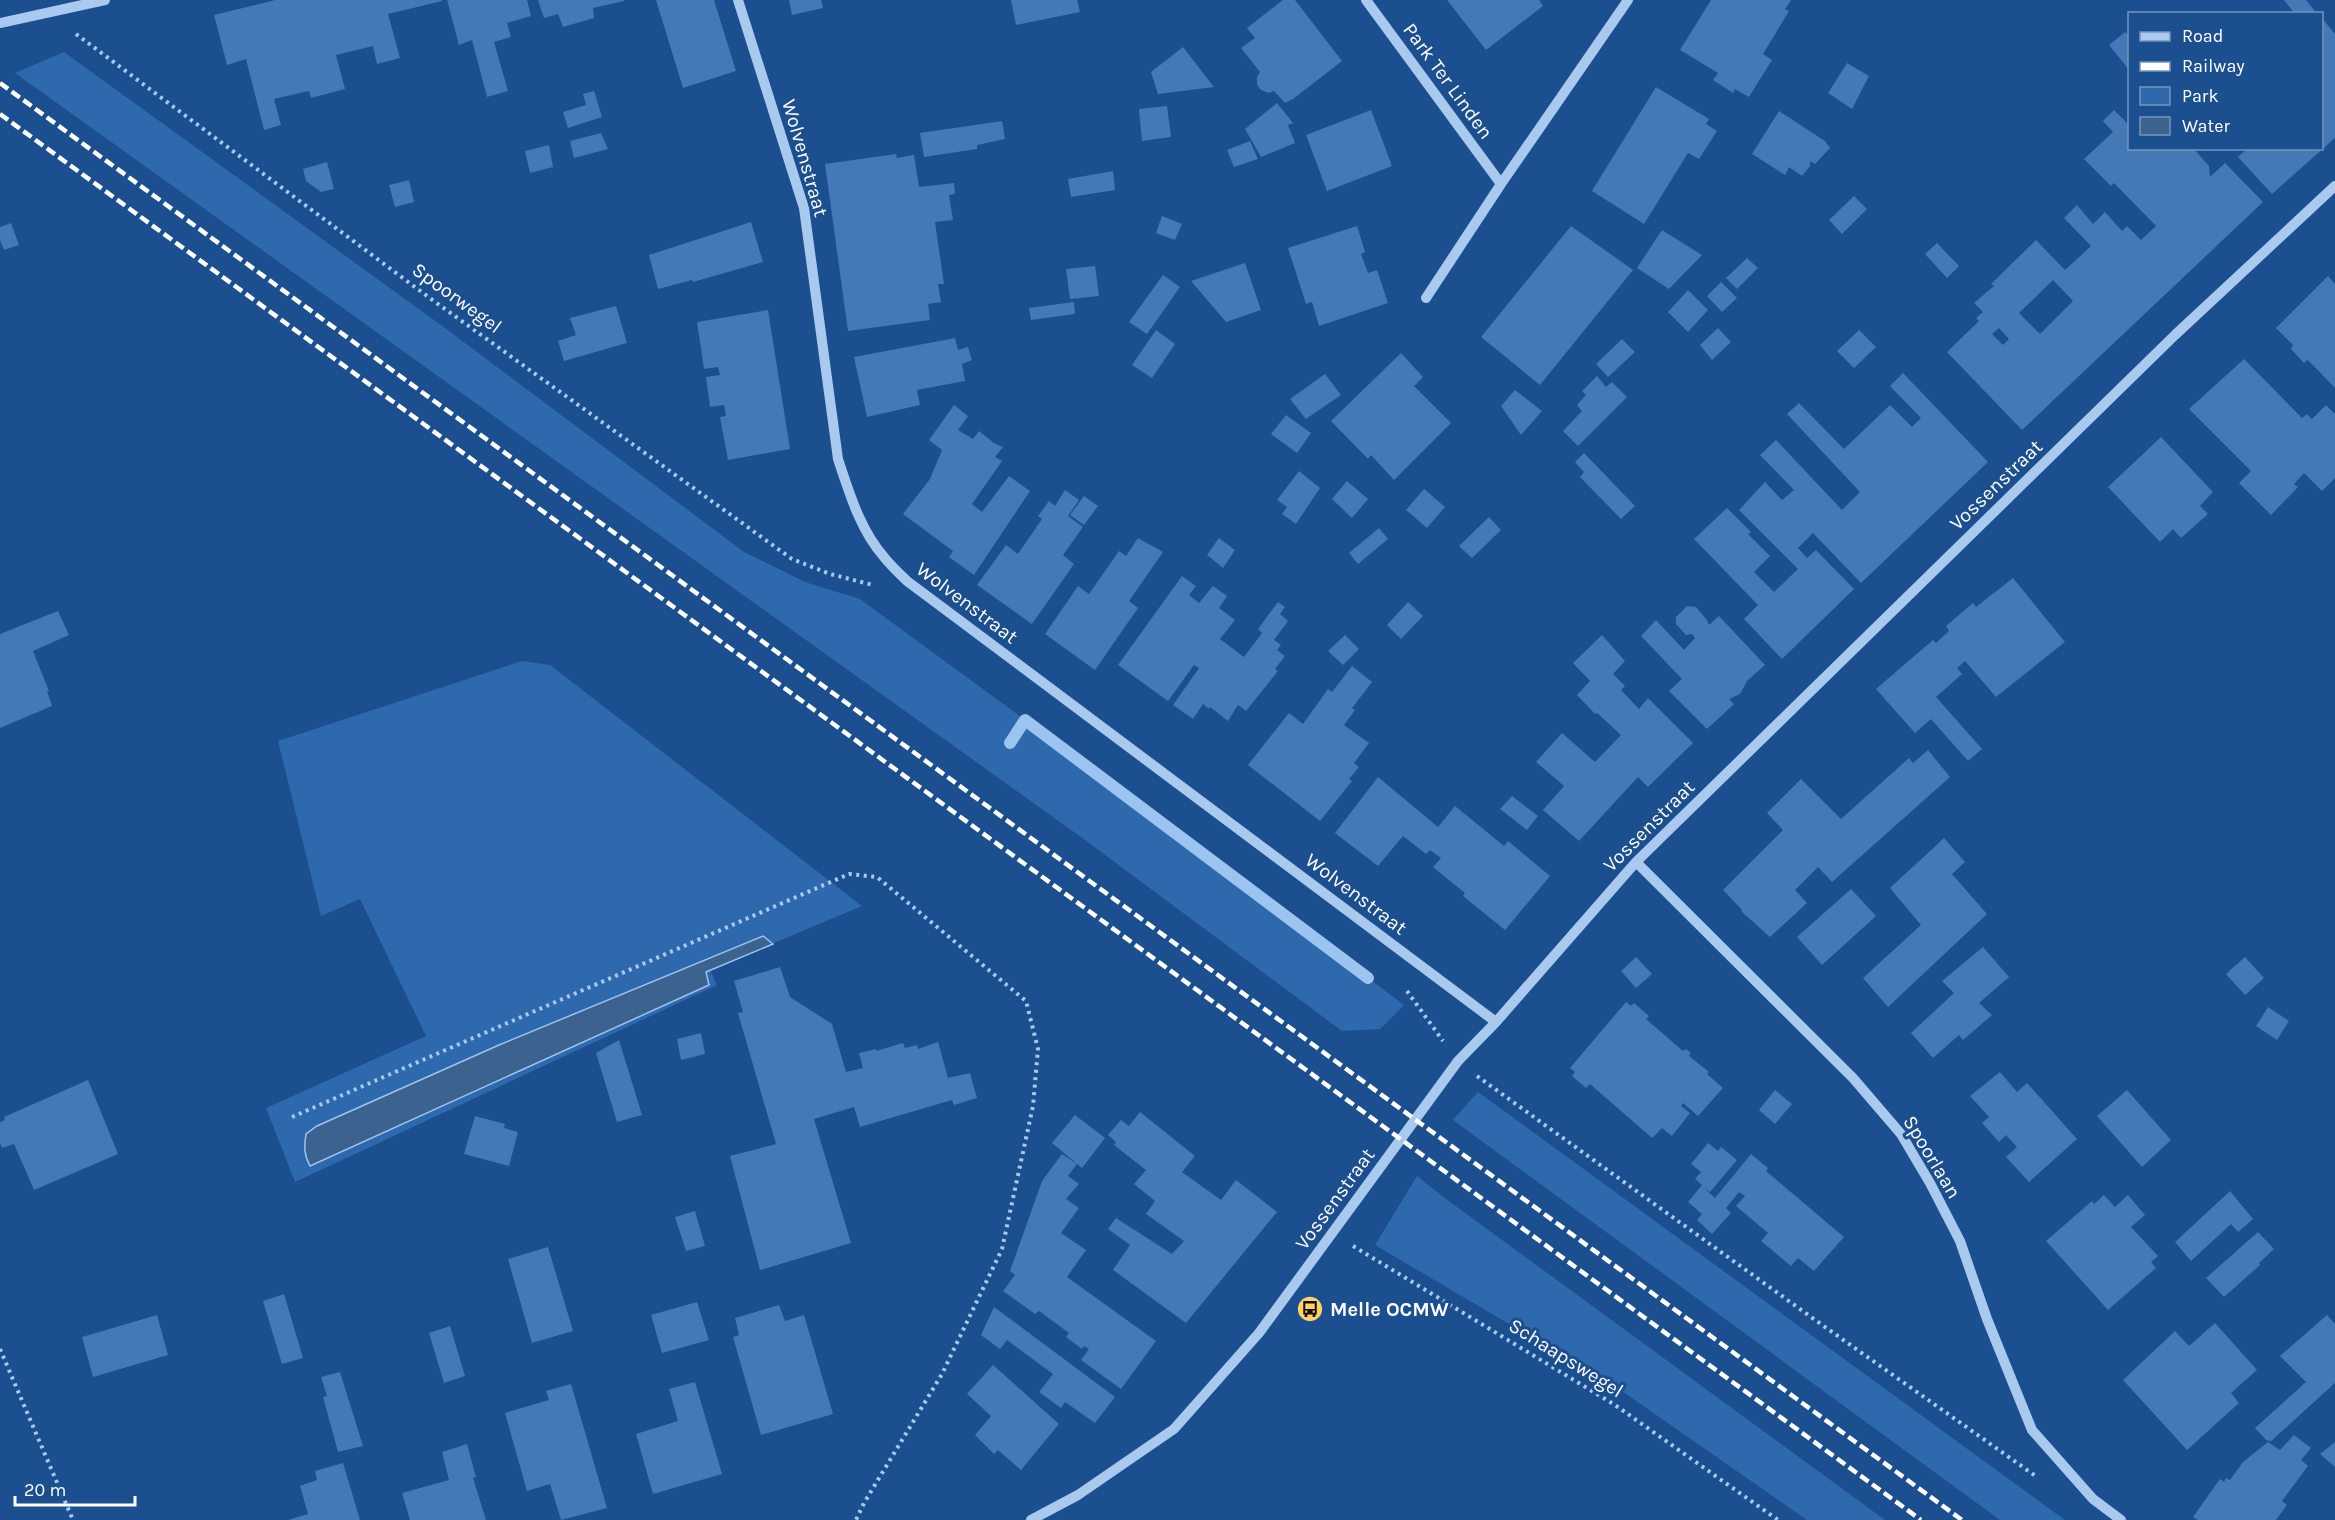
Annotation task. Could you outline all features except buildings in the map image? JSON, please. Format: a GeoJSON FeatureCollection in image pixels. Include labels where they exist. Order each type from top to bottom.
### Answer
{"type":"FeatureCollection","features":[{"type":"Feature","properties":{"kind":"street"},"geometry":{"type":"LineString","coordinates":[[0,23],[105,0]]}},
{"type":"Feature","properties":{"kind":"street","name":"Wolvenstraat"},"geometry":{"type":"LineString","coordinates":[[738,0],[804,208],[838,459],[848,491],[862,523],[882,556],[907,581],[1496,1022]]}},
{"type":"Feature","properties":{"kind":"street","name":"Park Ter Linden"},"geometry":{"type":"LineString","coordinates":[[1366,0],[1501,184]]}},
{"type":"Feature","properties":{"kind":"street"},"geometry":{"type":"LineString","coordinates":[[1426,298],[1501,184],[1628,0]]}},
{"type":"Feature","properties":{"kind":"street","name":"Vossenstraat"},"geometry":{"type":"LineString","coordinates":[[1031,1520],[1078,1495],[1174,1429],[1259,1333],[1458,1062],[1636,862],[2175,335],[2335,186]]}},
{"type":"Feature","properties":{"kind":"street","name":"Spoorlaan"},"geometry":{"type":"LineString","coordinates":[[1636,862],[1853,1078],[1900,1134],[1930,1183],[1960,1240],[1999,1352],[2032,1430],[2093,1499],[2121,1520]]}},
{"type":"Feature","properties":{"kind":"path","name":"Spoorwegel"},"geometry":{"type":"LineString","coordinates":[[43,14],[75,34],[427,296],[792,559],[830,574],[866,582]]}},
{"type":"Feature","properties":{"kind":"path"},"geometry":{"type":"LineString","coordinates":[[292,1117],[849,874],[877,877],[1026,1001],[1038,1049],[1033,1106],[1002,1249],[942,1374],[856,1520]]}},
{"type":"Feature","properties":{"kind":"path"},"geometry":{"type":"LineString","coordinates":[[1458,1062],[2041,1479]]}},
{"type":"Feature","properties":{"kind":"path","name":"Schaapswegel"},"geometry":{"type":"LineString","coordinates":[[1332,1233],[1615,1405],[1778,1520]]}},
{"type":"Feature","properties":{"kind":"path"},"geometry":{"type":"LineString","coordinates":[[0,1349],[73,1520]]}},
{"type":"Feature","properties":{"kind":"green space"},"geometry":{"type":"Polygon","coordinates":[[[64,52],[445,328],[744,552],[805,582],[860,599],[1040,731],[1404,1005],[1380,1029],[1342,1031],[1085,840],[15,73],[64,52]]]}},
{"type":"Feature","properties":{"kind":"green space"},"geometry":{"type":"Polygon","coordinates":[[[522,661],[550,665],[862,906],[710,970],[717,985],[295,1182],[266,1108],[426,1036],[360,899],[321,916],[278,741],[522,661]]]}},
{"type":"Feature","properties":{"kind":"green space"},"geometry":{"type":"Polygon","coordinates":[[[1478,1092],[2065,1520],[2000,1520],[1453,1120],[1478,1092]]]}},
{"type":"Feature","properties":{"kind":"green space"},"geometry":{"type":"Polygon","coordinates":[[[1417,1176],[1885,1520],[1807,1520],[1619,1389],[1375,1245],[1417,1176]]]}},
{"type":"Feature","properties":{"kind":"water"},"geometry":{"type":"Polygon","coordinates":[[[763,936],[773,944],[706,972],[709,985],[310,1166],[305,1151],[306,1134],[317,1126],[499,1045],[763,936]]]}},
{"type":"Feature","properties":{"kind":"waterway"},"geometry":{"type":"LineString","coordinates":[[1010,743],[1025,720],[1368,978]]}},
{"type":"Feature","properties":{"kind":"railway"},"geometry":{"type":"LineString","coordinates":[[0,83],[1962,1520]]}},
{"type":"Feature","properties":{"kind":"railway"},"geometry":{"type":"LineString","coordinates":[[0,114],[1921,1520]]}},
{"type":"Feature","properties":{"kind":"place","name":"Melle OCMW"},"geometry":{"type":"Point","coordinates":[1310,1309]}}]}
